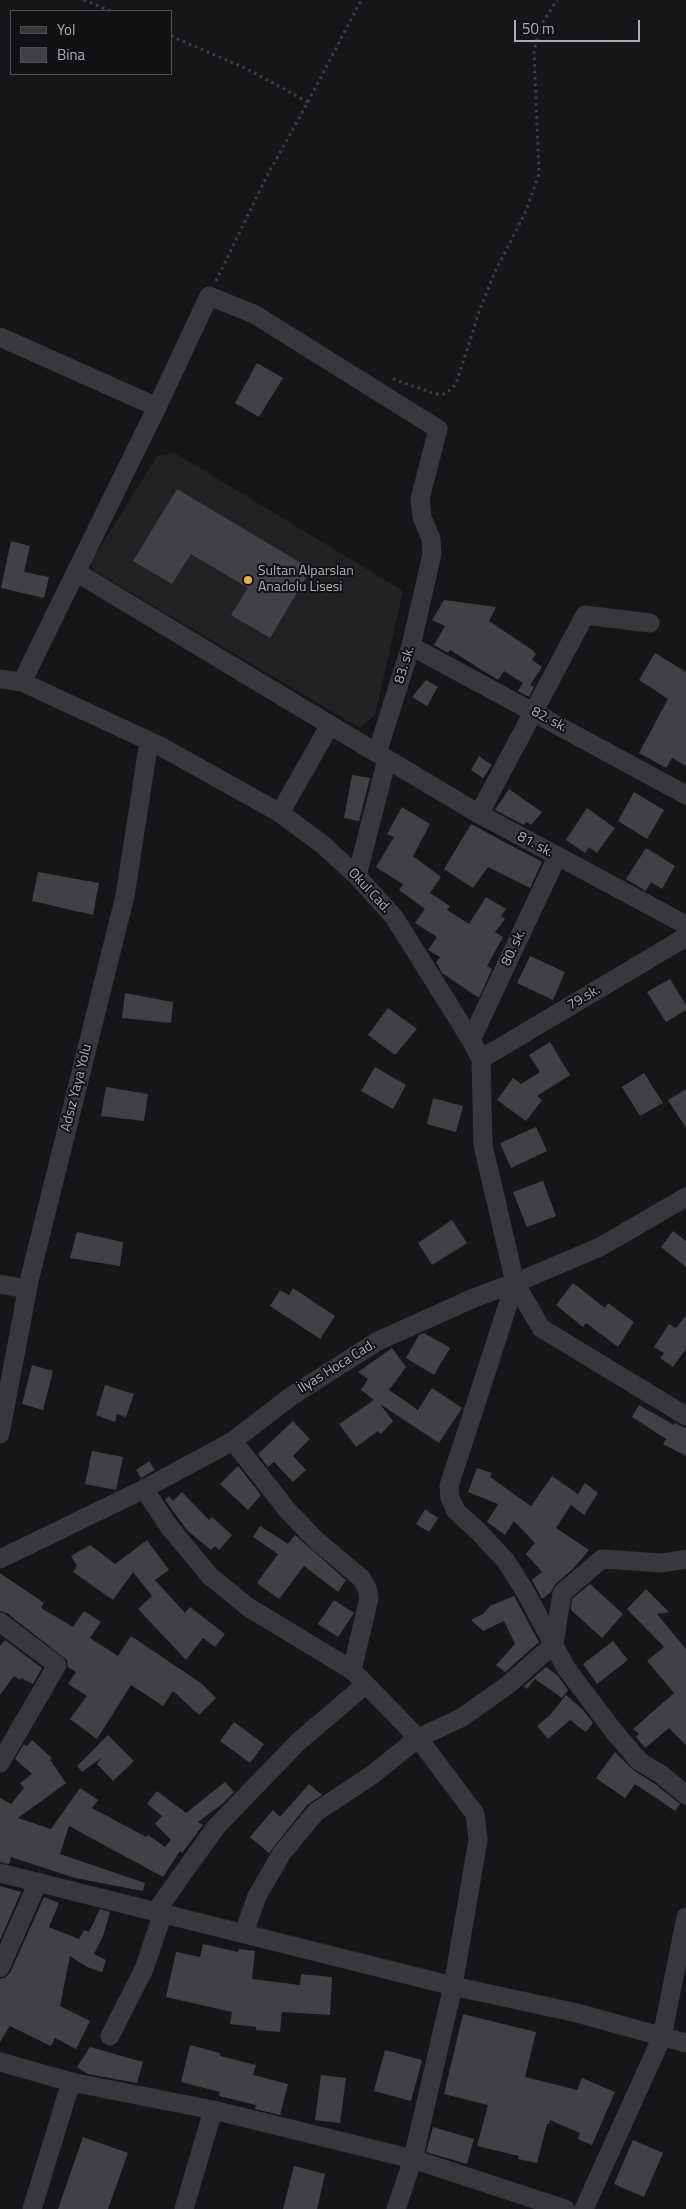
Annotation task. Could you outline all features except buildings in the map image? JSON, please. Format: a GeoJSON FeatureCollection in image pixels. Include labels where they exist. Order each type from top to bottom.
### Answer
{"type":"FeatureCollection","features":[{"type":"Feature","properties":{"kind":"street"},"geometry":{"type":"LineString","coordinates":[[22,682],[157,407],[209,296]]}},
{"type":"Feature","properties":{"kind":"street","name":"83. sk."},"geometry":{"type":"LineString","coordinates":[[209,296],[254,314],[438,429],[420,499],[422,517],[432,548],[428,574],[382,756],[357,876]]}},
{"type":"Feature","properties":{"kind":"street"},"geometry":{"type":"LineString","coordinates":[[0,337],[157,407]]}},
{"type":"Feature","properties":{"kind":"street","name":"81. sk."},"geometry":{"type":"LineString","coordinates":[[76,572],[479,814],[686,925]]}},
{"type":"Feature","properties":{"kind":"street"},"geometry":{"type":"LineString","coordinates":[[479,814],[585,615],[650,622]]}},
{"type":"Feature","properties":{"kind":"street","name":"82. sk."},"geometry":{"type":"LineString","coordinates":[[411,646],[686,795]]}},
{"type":"Feature","properties":{"kind":"street","name":"Okul Cad."},"geometry":{"type":"LineString","coordinates":[[0,679],[22,682],[149,741],[280,813],[322,844],[357,876],[394,917],[481,1059],[483,1145],[515,1283]]}},
{"type":"Feature","properties":{"kind":"street"},"geometry":{"type":"LineString","coordinates":[[280,813],[330,725]]}},
{"type":"Feature","properties":{"kind":"street","name":"Adsız Yaya Yolu"},"geometry":{"type":"LineString","coordinates":[[0,1434],[27,1289],[125,896],[149,741]]}},
{"type":"Feature","properties":{"kind":"street","name":"80. sk."},"geometry":{"type":"LineString","coordinates":[[471,1040],[557,856]]}},
{"type":"Feature","properties":{"kind":"street","name":"79.sk."},"geometry":{"type":"LineString","coordinates":[[481,1059],[686,937]]}},
{"type":"Feature","properties":{"kind":"street","name":"İlyas Hoca Cad."},"geometry":{"type":"LineString","coordinates":[[0,1559],[144,1489],[233,1441],[290,1397],[378,1342],[476,1297],[515,1283],[600,1247],[686,1197]]}},
{"type":"Feature","properties":{"kind":"street"},"geometry":{"type":"LineString","coordinates":[[515,1283],[541,1328],[686,1416]]}},
{"type":"Feature","properties":{"kind":"street"},"geometry":{"type":"LineString","coordinates":[[515,1283],[449,1486],[450,1498],[456,1511],[479,1532],[506,1562],[566,1668],[612,1729],[640,1761],[662,1775],[686,1795]]}},
{"type":"Feature","properties":{"kind":"street"},"geometry":{"type":"LineString","coordinates":[[0,1284],[27,1289]]}},
{"type":"Feature","properties":{"kind":"street"},"geometry":{"type":"LineString","coordinates":[[233,1441],[288,1511],[316,1540],[361,1578],[369,1598],[352,1670]]}},
{"type":"Feature","properties":{"kind":"street"},"geometry":{"type":"LineString","coordinates":[[144,1489],[170,1528],[210,1576],[248,1607],[352,1670],[418,1738],[475,1814],[478,1840],[453,1986],[413,2159],[396,2209]]}},
{"type":"Feature","properties":{"kind":"street"},"geometry":{"type":"LineString","coordinates":[[244,1933],[257,1896],[282,1853],[316,1812],[372,1776],[418,1738],[461,1718],[508,1685],[554,1644],[562,1593],[602,1559],[662,1563],[686,1559]]}},
{"type":"Feature","properties":{"kind":"street"},"geometry":{"type":"LineString","coordinates":[[0,1622],[58,1666],[0,1763]]}},
{"type":"Feature","properties":{"kind":"street"},"geometry":{"type":"LineString","coordinates":[[110,2036],[144,1969],[159,1912],[216,1827],[298,1742],[366,1685]]}},
{"type":"Feature","properties":{"kind":"street"},"geometry":{"type":"LineString","coordinates":[[0,1873],[453,1986],[577,2013],[686,2043]]}},
{"type":"Feature","properties":{"kind":"street"},"geometry":{"type":"LineString","coordinates":[[0,1968],[38,1882]]}},
{"type":"Feature","properties":{"kind":"street"},"geometry":{"type":"LineString","coordinates":[[584,2209],[662,2037],[686,1917]]}},
{"type":"Feature","properties":{"kind":"street"},"geometry":{"type":"LineString","coordinates":[[0,2062],[71,2082],[213,2110],[413,2159],[564,2209]]}},
{"type":"Feature","properties":{"kind":"street"},"geometry":{"type":"LineString","coordinates":[[32,2209],[71,2082]]}},
{"type":"Feature","properties":{"kind":"street"},"geometry":{"type":"LineString","coordinates":[[184,2209],[213,2110]]}},
{"type":"Feature","properties":{"kind":"path"},"geometry":{"type":"LineString","coordinates":[[84,0],[109,10]]}},
{"type":"Feature","properties":{"kind":"path"},"geometry":{"type":"LineString","coordinates":[[209,296],[268,174],[361,0]]}},
{"type":"Feature","properties":{"kind":"path"},"geometry":{"type":"LineString","coordinates":[[388,377],[436,394],[444,394],[456,384],[494,274],[526,211],[539,174],[534,51],[541,25],[557,0]]}},
{"type":"Feature","properties":{"kind":"path"},"geometry":{"type":"LineString","coordinates":[[172,36],[248,68],[308,102]]}},
{"type":"Feature","properties":{"kind":"shaded area","name":"Sultan Alparslan Anadolu Lisesi"},"geometry":{"type":"Polygon","coordinates":[[[175,453],[403,591],[375,715],[360,728],[93,570],[91,562],[157,456],[175,453]]]}},
{"type":"Feature","properties":{"kind":"place","name":"Sultan Alparslan Anadolu Lisesi"},"geometry":{"type":"Point","coordinates":[248,580]}}]}
